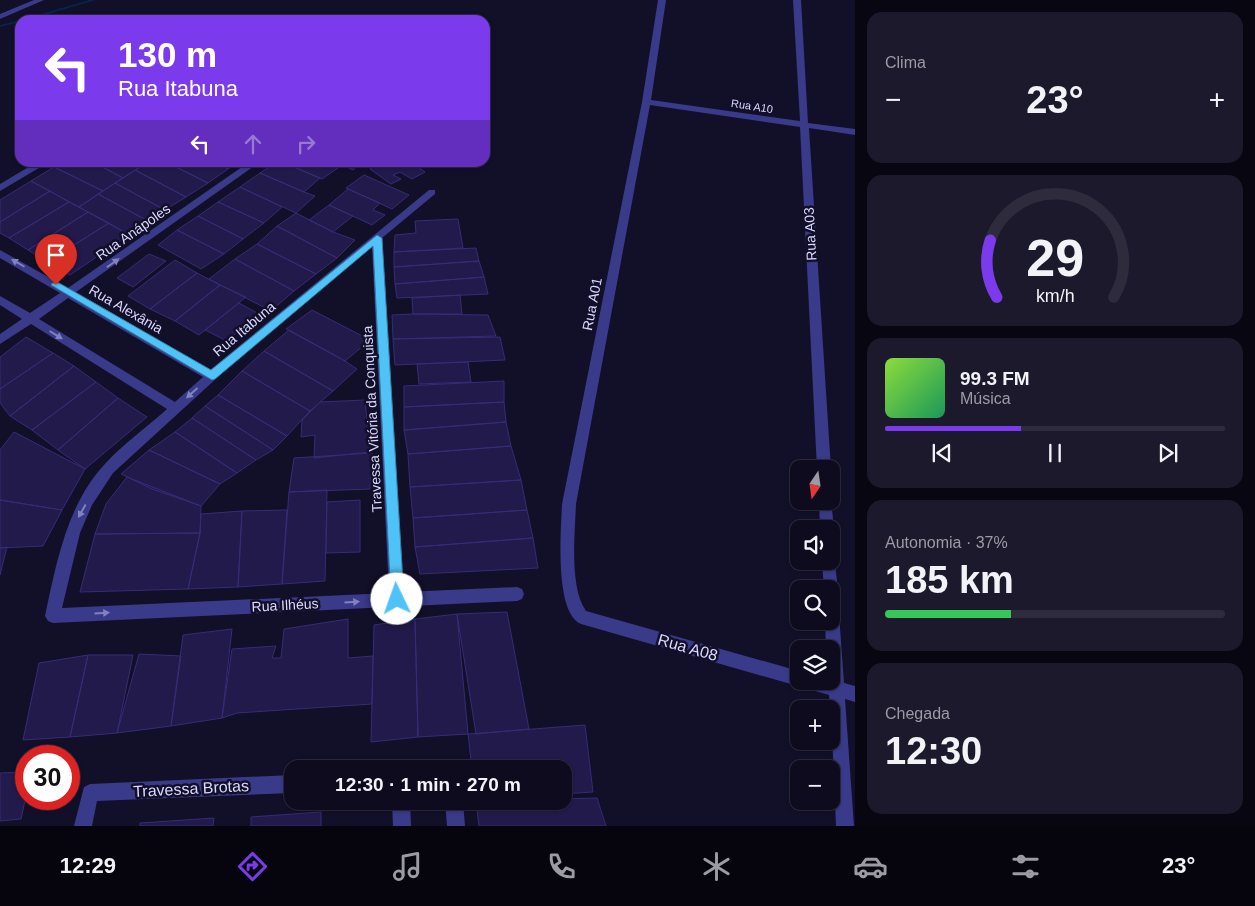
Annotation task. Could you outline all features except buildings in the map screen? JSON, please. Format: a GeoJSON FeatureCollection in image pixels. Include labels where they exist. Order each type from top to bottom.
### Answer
{"type":"FeatureCollection","features":[{"type":"Feature","properties":{"kind":"street"},"geometry":{"type":"LineString","coordinates":[[0,17],[40,0]]}},
{"type":"Feature","properties":{"kind":"street","name":"Rua A01"},"geometry":{"type":"LineString","coordinates":[[577,614],[572,599],[569,570],[569,504],[646,102],[662,0]]}},
{"type":"Feature","properties":{"kind":"street","name":"Rua A03"},"geometry":{"type":"LineString","coordinates":[[797,0],[823,460]]}},
{"type":"Feature","properties":{"kind":"street","name":"Rua A10"},"geometry":{"type":"LineString","coordinates":[[646,102],[855,132]]}},
{"type":"Feature","properties":{"kind":"street"},"geometry":{"type":"LineString","coordinates":[[0,188],[36,167]]}},
{"type":"Feature","properties":{"kind":"street","name":"Rua Anápoles"},"geometry":{"type":"LineString","coordinates":[[0,340],[249,167]]}},
{"type":"Feature","properties":{"kind":"street","name":"Rua Itabuna"},"geometry":{"type":"LineString","coordinates":[[53,616],[63,560],[78,518],[96,485],[116,463],[175,408],[432,192]]}},
{"type":"Feature","properties":{"kind":"street","name":"Travessa Vitória da Conquista"},"geometry":{"type":"LineString","coordinates":[[377,238],[397,599]]}},
{"type":"Feature","properties":{"kind":"street","name":"Rua Alexânia"},"geometry":{"type":"LineString","coordinates":[[0,253],[212,376]]}},
{"type":"Feature","properties":{"kind":"street"},"geometry":{"type":"LineString","coordinates":[[0,300],[175,408]]}},
{"type":"Feature","properties":{"kind":"street","name":"Rua Ilhéus"},"geometry":{"type":"LineString","coordinates":[[53,616],[517,594]]}},
{"type":"Feature","properties":{"kind":"street","name":"Rua A08"},"geometry":{"type":"LineString","coordinates":[[577,614],[581,617],[790,676]]}},
{"type":"Feature","properties":{"kind":"street"},"geometry":{"type":"LineString","coordinates":[[836,690],[845,826]]}},
{"type":"Feature","properties":{"kind":"street"},"geometry":{"type":"LineString","coordinates":[[840,690],[855,694]]}},
{"type":"Feature","properties":{"kind":"street","name":"Travessa Brotas"},"geometry":{"type":"LineString","coordinates":[[83,826],[90,793],[284,784]]}},
{"type":"Feature","properties":{"kind":"street"},"geometry":{"type":"LineString","coordinates":[[401,810],[402,826]]}},
{"type":"Feature","properties":{"kind":"street"},"geometry":{"type":"LineString","coordinates":[[455,810],[456,826]]}},
{"type":"Feature","properties":{"kind":"waterway"},"geometry":{"type":"LineString","coordinates":[[41,15],[94,0]]}},
{"type":"Feature","properties":{"kind":"waterway"},"geometry":{"type":"LineString","coordinates":[[0,26],[15,22]]}},
{"type":"Feature","properties":{"kind":"route"},"geometry":{"type":"LineString","coordinates":[[56,285],[212,376],[377,238],[397,599]]}}]}
